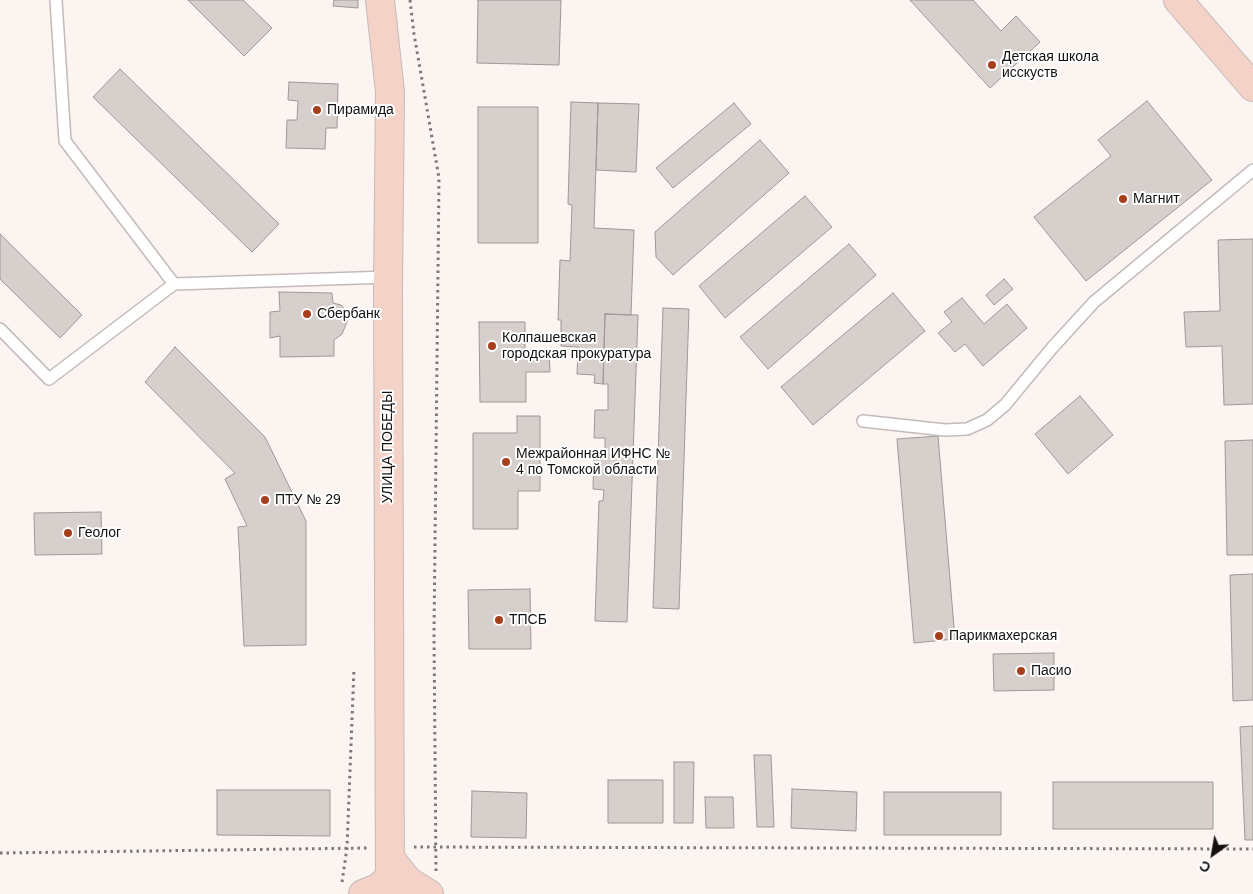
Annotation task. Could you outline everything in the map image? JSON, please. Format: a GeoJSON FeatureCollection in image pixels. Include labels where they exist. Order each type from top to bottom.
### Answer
{"type":"FeatureCollection","features":[{"type":"Feature","properties":{"kind":"street","name":"УЛИЦА ПОБЕДЫ"},"geometry":{"type":"LineString","coordinates":[[380,0],[390,92],[388,276],[390,869]]}},
{"type":"Feature","properties":{"kind":"street"},"geometry":{"type":"LineString","coordinates":[[1178,0],[1253,87]]}},
{"type":"Feature","properties":{"kind":"street"},"geometry":{"type":"LineString","coordinates":[[352,889],[378,888],[390,869],[408,881],[433,885]]}},
{"type":"Feature","properties":{"kind":"lane"},"geometry":{"type":"LineString","coordinates":[[56,0],[66,140],[174,284]]}},
{"type":"Feature","properties":{"kind":"lane"},"geometry":{"type":"LineString","coordinates":[[863,421],[946,430],[968,429],[987,420],[1005,405],[1052,348],[1094,302],[1253,170]]}},
{"type":"Feature","properties":{"kind":"lane"},"geometry":{"type":"LineString","coordinates":[[0,329],[49,379],[174,284],[388,276]]}},
{"type":"Feature","properties":{"kind":"path"},"geometry":{"type":"LineString","coordinates":[[410,0],[414,34],[439,178],[434,634],[436,847],[433,885]]}},
{"type":"Feature","properties":{"kind":"path"},"geometry":{"type":"LineString","coordinates":[[352,889],[347,848],[354,668]]}},
{"type":"Feature","properties":{"kind":"path"},"geometry":{"type":"LineString","coordinates":[[0,853],[347,848],[390,869],[436,847],[1253,849]]}},
{"type":"Feature","properties":{"kind":"building"},"geometry":{"type":"Polygon","coordinates":[[[188,0],[243,0],[272,28],[244,56],[188,0]]]}},
{"type":"Feature","properties":{"kind":"building"},"geometry":{"type":"Polygon","coordinates":[[[334,0],[358,0],[358,8],[333,6],[334,0]]]}},
{"type":"Feature","properties":{"kind":"building"},"geometry":{"type":"Polygon","coordinates":[[[478,0],[561,0],[559,65],[477,63],[478,0]]]}},
{"type":"Feature","properties":{"kind":"building","name":"Детская школа исскуств"},"geometry":{"type":"Polygon","coordinates":[[[910,0],[973,0],[1001,31],[1016,16],[1040,42],[990,88],[910,0]]]}},
{"type":"Feature","properties":{"kind":"building"},"geometry":{"type":"Polygon","coordinates":[[[120,69],[279,224],[252,252],[93,97],[120,69]]]}},
{"type":"Feature","properties":{"kind":"building"},"geometry":{"type":"Polygon","coordinates":[[[289,82],[338,84],[337,128],[326,128],[325,149],[286,148],[287,120],[297,120],[298,101],[288,100],[289,82]]]}},
{"type":"Feature","properties":{"kind":"building","name":"Магнит"},"geometry":{"type":"Polygon","coordinates":[[[1147,101],[1212,180],[1086,281],[1034,217],[1111,156],[1098,140],[1147,101]]]}},
{"type":"Feature","properties":{"kind":"building"},"geometry":{"type":"Polygon","coordinates":[[[571,102],[598,103],[594,228],[634,230],[631,315],[605,314],[603,384],[594,383],[595,375],[577,374],[578,347],[561,346],[561,320],[558,320],[560,260],[570,261],[572,205],[568,204],[571,102]]]}},
{"type":"Feature","properties":{"kind":"building"},"geometry":{"type":"Polygon","coordinates":[[[598,103],[639,104],[636,172],[596,170],[598,103]]]}},
{"type":"Feature","properties":{"kind":"building"},"geometry":{"type":"Polygon","coordinates":[[[734,103],[751,124],[673,188],[656,168],[734,103]]]}},
{"type":"Feature","properties":{"kind":"building"},"geometry":{"type":"Polygon","coordinates":[[[478,107],[538,107],[538,243],[478,243],[478,107]]]}},
{"type":"Feature","properties":{"kind":"building"},"geometry":{"type":"Polygon","coordinates":[[[760,140],[789,173],[673,275],[656,257],[655,232],[760,140]]]}},
{"type":"Feature","properties":{"kind":"building"},"geometry":{"type":"Polygon","coordinates":[[[805,196],[832,227],[725,318],[699,286],[805,196]]]}},
{"type":"Feature","properties":{"kind":"building"},"geometry":{"type":"Polygon","coordinates":[[[0,234],[82,315],[60,338],[0,279],[0,234]]]}},
{"type":"Feature","properties":{"kind":"building"},"geometry":{"type":"Polygon","coordinates":[[[1253,239],[1253,404],[1224,405],[1222,346],[1186,347],[1184,312],[1220,311],[1218,240],[1253,239]]]}},
{"type":"Feature","properties":{"kind":"building"},"geometry":{"type":"Polygon","coordinates":[[[849,244],[876,275],[768,369],[740,337],[849,244]]]}},
{"type":"Feature","properties":{"kind":"building"},"geometry":{"type":"Polygon","coordinates":[[[1004,279],[1013,289],[994,305],[986,295],[1004,279]]]}},
{"type":"Feature","properties":{"kind":"building"},"geometry":{"type":"Polygon","coordinates":[[[279,292],[332,293],[333,303],[341,305],[347,312],[347,322],[342,334],[334,340],[334,356],[280,357],[280,336],[270,338],[270,312],[280,311],[279,292]]]}},
{"type":"Feature","properties":{"kind":"building"},"geometry":{"type":"Polygon","coordinates":[[[893,293],[925,331],[813,425],[781,387],[893,293]]]}},
{"type":"Feature","properties":{"kind":"building"},"geometry":{"type":"Polygon","coordinates":[[[962,298],[984,324],[1007,304],[1027,328],[983,366],[965,344],[955,352],[938,333],[952,322],[944,312],[962,298]]]}},
{"type":"Feature","properties":{"kind":"building"},"geometry":{"type":"Polygon","coordinates":[[[663,308],[689,309],[679,609],[653,608],[663,308]]]}},
{"type":"Feature","properties":{"kind":"building"},"geometry":{"type":"Polygon","coordinates":[[[605,314],[638,315],[627,622],[595,621],[599,501],[603,501],[604,490],[593,489],[594,453],[605,454],[605,438],[594,438],[595,410],[608,410],[608,384],[603,384],[605,314]]]}},
{"type":"Feature","properties":{"kind":"building"},"geometry":{"type":"Polygon","coordinates":[[[479,322],[525,322],[525,350],[549,350],[550,372],[526,372],[526,402],[480,402],[479,322]]]}},
{"type":"Feature","properties":{"kind":"building","name":"ПТУ № 29"},"geometry":{"type":"Polygon","coordinates":[[[175,347],[265,437],[306,521],[306,645],[244,646],[238,527],[247,526],[225,479],[235,473],[145,382],[175,347]]]}},
{"type":"Feature","properties":{"kind":"building"},"geometry":{"type":"Polygon","coordinates":[[[1080,396],[1113,435],[1068,474],[1035,434],[1080,396]]]}},
{"type":"Feature","properties":{"kind":"building","name":"Межрайонная ИФНС № 4 по Томской области"},"geometry":{"type":"Polygon","coordinates":[[[517,416],[540,416],[540,491],[518,491],[518,529],[473,529],[473,433],[517,433],[517,416]]]}},
{"type":"Feature","properties":{"kind":"building"},"geometry":{"type":"Polygon","coordinates":[[[938,436],[955,639],[914,643],[897,439],[938,436]]]}},
{"type":"Feature","properties":{"kind":"building"},"geometry":{"type":"Polygon","coordinates":[[[1253,440],[1253,555],[1227,555],[1225,441],[1253,440]]]}},
{"type":"Feature","properties":{"kind":"building","name":"Геолог"},"geometry":{"type":"Polygon","coordinates":[[[101,512],[102,554],[35,555],[34,513],[101,512]]]}},
{"type":"Feature","properties":{"kind":"building"},"geometry":{"type":"Polygon","coordinates":[[[1253,574],[1253,700],[1233,701],[1230,575],[1253,574]]]}},
{"type":"Feature","properties":{"kind":"building"},"geometry":{"type":"Polygon","coordinates":[[[530,589],[531,649],[469,649],[468,590],[530,589]]]}},
{"type":"Feature","properties":{"kind":"building"},"geometry":{"type":"Polygon","coordinates":[[[1054,653],[1054,690],[994,691],[993,654],[1054,653]]]}},
{"type":"Feature","properties":{"kind":"building"},"geometry":{"type":"Polygon","coordinates":[[[1253,726],[1253,840],[1245,840],[1240,727],[1253,726]]]}},
{"type":"Feature","properties":{"kind":"building"},"geometry":{"type":"Polygon","coordinates":[[[754,755],[771,755],[774,827],[757,827],[754,755]]]}},
{"type":"Feature","properties":{"kind":"building"},"geometry":{"type":"Polygon","coordinates":[[[674,762],[694,762],[693,823],[674,823],[674,762]]]}},
{"type":"Feature","properties":{"kind":"building"},"geometry":{"type":"Polygon","coordinates":[[[608,780],[663,780],[663,823],[608,823],[608,780]]]}},
{"type":"Feature","properties":{"kind":"building"},"geometry":{"type":"Polygon","coordinates":[[[1053,782],[1213,782],[1213,829],[1053,829],[1053,782]]]}},
{"type":"Feature","properties":{"kind":"building"},"geometry":{"type":"Polygon","coordinates":[[[792,789],[857,792],[856,831],[791,828],[792,789]]]}},
{"type":"Feature","properties":{"kind":"building"},"geometry":{"type":"Polygon","coordinates":[[[217,790],[330,790],[330,836],[217,835],[217,790]]]}},
{"type":"Feature","properties":{"kind":"building"},"geometry":{"type":"Polygon","coordinates":[[[472,791],[527,793],[526,838],[471,837],[472,791]]]}},
{"type":"Feature","properties":{"kind":"building"},"geometry":{"type":"Polygon","coordinates":[[[884,792],[1001,792],[1001,835],[884,835],[884,792]]]}},
{"type":"Feature","properties":{"kind":"building"},"geometry":{"type":"Polygon","coordinates":[[[705,797],[733,797],[734,828],[706,828],[705,797]]]}},
{"type":"Feature","properties":{"kind":"place","name":"Детская школа исскуств"},"geometry":{"type":"Point","coordinates":[992,65]}},
{"type":"Feature","properties":{"kind":"place","name":"Пирамида"},"geometry":{"type":"Point","coordinates":[317,110]}},
{"type":"Feature","properties":{"kind":"place","name":"Магнит"},"geometry":{"type":"Point","coordinates":[1123,199]}},
{"type":"Feature","properties":{"kind":"place","name":"Сбербанк"},"geometry":{"type":"Point","coordinates":[307,314]}},
{"type":"Feature","properties":{"kind":"place","name":"Колпашевская городская прокуратура"},"geometry":{"type":"Point","coordinates":[492,346]}},
{"type":"Feature","properties":{"kind":"place","name":"Межрайонная ИФНС № 4 по Томской области"},"geometry":{"type":"Point","coordinates":[506,462]}},
{"type":"Feature","properties":{"kind":"place","name":"ПТУ № 29"},"geometry":{"type":"Point","coordinates":[265,500]}},
{"type":"Feature","properties":{"kind":"place","name":"Геолог"},"geometry":{"type":"Point","coordinates":[68,533]}},
{"type":"Feature","properties":{"kind":"place","name":"ТПСБ"},"geometry":{"type":"Point","coordinates":[499,620]}},
{"type":"Feature","properties":{"kind":"place","name":"Парикмахерская"},"geometry":{"type":"Point","coordinates":[939,636]}},
{"type":"Feature","properties":{"kind":"place","name":"Пасио"},"geometry":{"type":"Point","coordinates":[1021,671]}}]}
